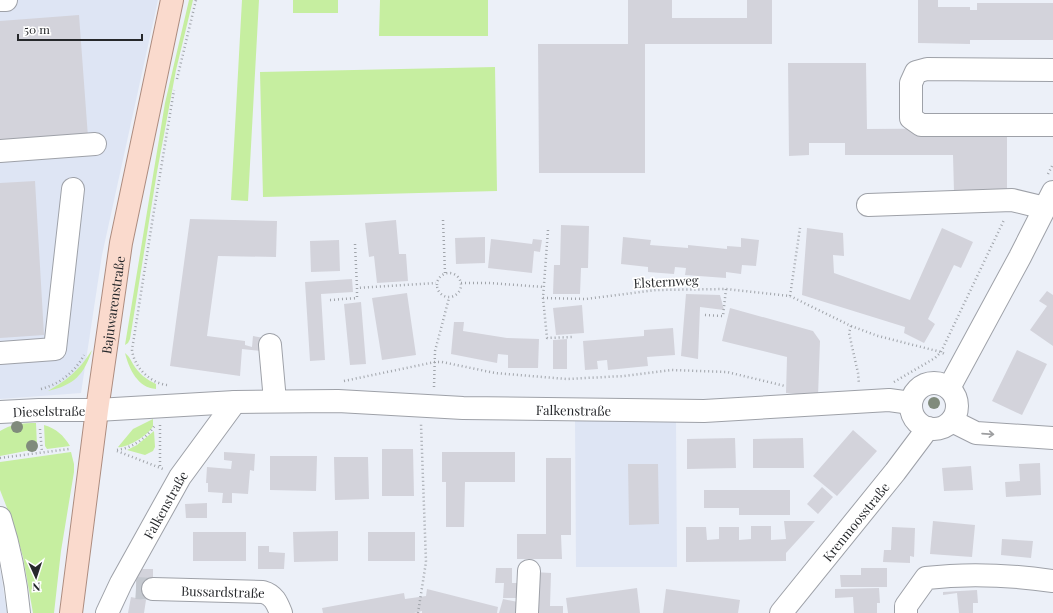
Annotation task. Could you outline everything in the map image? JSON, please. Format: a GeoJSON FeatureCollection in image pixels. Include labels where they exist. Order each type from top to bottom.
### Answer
{"type":"FeatureCollection","features":[{"type":"Feature","properties":{"kind":"main road","name":"Bajuwarenstraße"},"geometry":{"type":"LineString","coordinates":[[71,613],[97,410],[121,243],[172,0]]}},
{"type":"Feature","properties":{"kind":"street"},"geometry":{"type":"LineString","coordinates":[[0,0],[6,0]]}},
{"type":"Feature","properties":{"kind":"street"},"geometry":{"type":"LineString","coordinates":[[1053,70],[927,69],[916,72],[911,83],[910,97],[911,118],[921,125],[1053,125]]}},
{"type":"Feature","properties":{"kind":"street"},"geometry":{"type":"LineString","coordinates":[[0,151],[96,144]]}},
{"type":"Feature","properties":{"kind":"street"},"geometry":{"type":"LineString","coordinates":[[0,353],[55,349],[73,189]]}},
{"type":"Feature","properties":{"kind":"street"},"geometry":{"type":"LineString","coordinates":[[868,205],[1012,200],[1049,197]]}},
{"type":"Feature","properties":{"kind":"street"},"geometry":{"type":"LineString","coordinates":[[949,388],[1020,257],[1049,197]]}},
{"type":"Feature","properties":{"kind":"street"},"geometry":{"type":"LineString","coordinates":[[270,344],[275,401]]}},
{"type":"Feature","properties":{"kind":"street"},"geometry":{"type":"LineString","coordinates":[[938,383],[949,388],[954,393],[957,402],[957,409],[952,421],[945,426],[928,428],[919,423],[913,415],[911,403],[915,392],[926,384],[938,383]]}},
{"type":"Feature","properties":{"kind":"street","name":"Falkenstraße"},"geometry":{"type":"LineString","coordinates":[[97,410],[235,402],[338,400],[470,408],[704,411],[889,400],[911,403]]}},
{"type":"Feature","properties":{"kind":"street","name":"Falkenstraße"},"geometry":{"type":"LineString","coordinates":[[107,613],[137,587],[180,477],[235,402]]}},
{"type":"Feature","properties":{"kind":"street","name":"Dieselstraße"},"geometry":{"type":"LineString","coordinates":[[0,412],[97,410]]}},
{"type":"Feature","properties":{"kind":"street"},"geometry":{"type":"LineString","coordinates":[[952,421],[976,433],[1053,438]]}},
{"type":"Feature","properties":{"kind":"street","name":"Krenmoosstraße"},"geometry":{"type":"LineString","coordinates":[[781,613],[895,472],[928,428]]}},
{"type":"Feature","properties":{"kind":"street"},"geometry":{"type":"LineString","coordinates":[[1,524],[6,567],[17,589],[15,611]]}},
{"type":"Feature","properties":{"kind":"street"},"geometry":{"type":"LineString","coordinates":[[527,613],[529,571]]}},
{"type":"Feature","properties":{"kind":"street"},"geometry":{"type":"LineString","coordinates":[[906,613],[906,606],[926,578],[954,575],[1031,578],[1053,581]]}},
{"type":"Feature","properties":{"kind":"street","name":"Bussardstraße"},"geometry":{"type":"LineString","coordinates":[[137,587],[263,592],[275,598],[281,613]]}},
{"type":"Feature","properties":{"kind":"path","name":"Bajuwarenstraße"},"geometry":{"type":"LineString","coordinates":[[168,386],[150,377],[141,370],[136,364],[132,350],[174,93],[196,0]]}},
{"type":"Feature","properties":{"kind":"path"},"geometry":{"type":"LineString","coordinates":[[1049,197],[1053,164]]}},
{"type":"Feature","properties":{"kind":"path"},"geometry":{"type":"LineString","coordinates":[[891,383],[936,358],[941,352],[1005,217]]}},
{"type":"Feature","properties":{"kind":"path"},"geometry":{"type":"LineString","coordinates":[[443,220],[445,273]]}},
{"type":"Feature","properties":{"kind":"path"},"geometry":{"type":"LineString","coordinates":[[790,296],[800,228]]}},
{"type":"Feature","properties":{"kind":"path"},"geometry":{"type":"LineString","coordinates":[[548,230],[544,287],[547,338],[573,337]]}},
{"type":"Feature","properties":{"kind":"path"},"geometry":{"type":"LineString","coordinates":[[330,300],[357,298],[354,244]]}},
{"type":"Feature","properties":{"kind":"path"},"geometry":{"type":"LineString","coordinates":[[445,273],[455,274],[461,283],[459,292],[448,298],[440,294],[436,283],[440,276],[445,273]]}},
{"type":"Feature","properties":{"kind":"path"},"geometry":{"type":"LineString","coordinates":[[357,288],[436,283]]}},
{"type":"Feature","properties":{"kind":"path"},"geometry":{"type":"LineString","coordinates":[[461,283],[489,283],[544,287]]}},
{"type":"Feature","properties":{"kind":"path"},"geometry":{"type":"LineString","coordinates":[[706,315],[723,316],[726,289]]}},
{"type":"Feature","properties":{"kind":"path","name":"Elsternweg"},"geometry":{"type":"LineString","coordinates":[[544,298],[586,299],[656,290],[726,289],[790,296],[851,326],[878,336],[941,352],[963,363]]}},
{"type":"Feature","properties":{"kind":"path"},"geometry":{"type":"LineString","coordinates":[[418,613],[426,562],[427,406],[435,362],[435,351],[448,298]]}},
{"type":"Feature","properties":{"kind":"path"},"geometry":{"type":"LineString","coordinates":[[851,326],[849,333],[859,384],[852,385]]}},
{"type":"Feature","properties":{"kind":"path"},"geometry":{"type":"LineString","coordinates":[[337,382],[435,362],[442,362],[495,373],[567,379],[624,376],[672,370],[727,372],[786,386]]}},
{"type":"Feature","properties":{"kind":"path"},"geometry":{"type":"LineString","coordinates":[[160,418],[160,468]]}},
{"type":"Feature","properties":{"kind":"path"},"geometry":{"type":"LineString","coordinates":[[156,424],[152,430],[140,440],[129,447],[116,451],[180,477]]}},
{"type":"Feature","properties":{"kind":"path"},"geometry":{"type":"LineString","coordinates":[[40,426],[42,452]]}},
{"type":"Feature","properties":{"kind":"path"},"geometry":{"type":"LineString","coordinates":[[0,458],[70,449]]}},
{"type":"Feature","properties":{"kind":"shaded area"},"geometry":{"type":"Polygon","coordinates":[[[0,0],[158,0],[102,255],[81,393],[0,399],[0,0]]]}},
{"type":"Feature","properties":{"kind":"shaded area"},"geometry":{"type":"Polygon","coordinates":[[[575,420],[676,420],[677,567],[576,567],[575,420]]]}},
{"type":"Feature","properties":{"kind":"shaded area"},"geometry":{"type":"Polygon","coordinates":[[[0,568],[1,574],[7,613],[0,613],[0,568]]]}},
{"type":"Feature","properties":{"kind":"green space"},"geometry":{"type":"Polygon","coordinates":[[[189,0],[193,0],[176,70],[157,172],[130,339],[125,345],[165,103],[189,0]]]}},
{"type":"Feature","properties":{"kind":"green space"},"geometry":{"type":"Polygon","coordinates":[[[242,0],[259,0],[248,201],[231,200],[242,0]]]}},
{"type":"Feature","properties":{"kind":"green space"},"geometry":{"type":"Polygon","coordinates":[[[293,0],[338,0],[338,13],[293,13],[293,0]]]}},
{"type":"Feature","properties":{"kind":"green space"},"geometry":{"type":"Polygon","coordinates":[[[380,0],[488,0],[488,36],[379,36],[380,0]]]}},
{"type":"Feature","properties":{"kind":"green space"},"geometry":{"type":"Polygon","coordinates":[[[495,67],[497,191],[263,197],[260,72],[495,67]]]}},
{"type":"Feature","properties":{"kind":"green space"},"geometry":{"type":"Polygon","coordinates":[[[92,350],[89,359],[77,378],[65,386],[48,391],[73,374],[92,350]]]}},
{"type":"Feature","properties":{"kind":"green space"},"geometry":{"type":"Polygon","coordinates":[[[125,353],[140,373],[156,384],[156,389],[144,385],[135,377],[125,353]]]}},
{"type":"Feature","properties":{"kind":"green space"},"geometry":{"type":"Polygon","coordinates":[[[153,419],[153,426],[143,437],[126,446],[118,447],[133,429],[153,419]]]}},
{"type":"Feature","properties":{"kind":"green space"},"geometry":{"type":"Polygon","coordinates":[[[36,423],[36,449],[0,456],[0,431],[17,424],[36,423]]]}},
{"type":"Feature","properties":{"kind":"green space"},"geometry":{"type":"Polygon","coordinates":[[[44,425],[53,428],[70,446],[47,449],[45,446],[44,425]]]}},
{"type":"Feature","properties":{"kind":"green space"},"geometry":{"type":"Polygon","coordinates":[[[154,431],[155,447],[153,451],[145,455],[127,450],[137,445],[154,431]]]}},
{"type":"Feature","properties":{"kind":"green space"},"geometry":{"type":"Polygon","coordinates":[[[71,452],[74,472],[61,551],[54,613],[33,613],[23,557],[14,526],[0,490],[0,462],[71,452]]]}},
{"type":"Feature","properties":{"kind":"building"},"geometry":{"type":"Polygon","coordinates":[[[628,0],[672,0],[672,18],[747,18],[747,0],[772,0],[772,44],[645,44],[645,173],[539,173],[538,44],[628,44],[628,0]]]}},
{"type":"Feature","properties":{"kind":"building"},"geometry":{"type":"Polygon","coordinates":[[[918,0],[938,0],[938,7],[970,7],[970,10],[977,10],[977,3],[1053,3],[1053,40],[970,40],[970,44],[918,43],[918,0]]]}},
{"type":"Feature","properties":{"kind":"building"},"geometry":{"type":"Polygon","coordinates":[[[79,15],[88,137],[0,143],[0,21],[79,15]]]}},
{"type":"Feature","properties":{"kind":"building"},"geometry":{"type":"Polygon","coordinates":[[[788,63],[866,63],[867,129],[1007,128],[1007,191],[954,192],[953,155],[845,155],[845,143],[809,143],[809,155],[789,156],[788,63]]]}},
{"type":"Feature","properties":{"kind":"building"},"geometry":{"type":"Polygon","coordinates":[[[35,181],[44,335],[0,338],[0,183],[35,181]]]}},
{"type":"Feature","properties":{"kind":"building"},"geometry":{"type":"Polygon","coordinates":[[[190,219],[277,221],[276,257],[218,256],[207,336],[245,341],[245,345],[252,347],[253,336],[264,338],[261,351],[242,349],[240,376],[170,366],[190,219]]]}},
{"type":"Feature","properties":{"kind":"building"},"geometry":{"type":"Polygon","coordinates":[[[396,220],[399,254],[406,254],[408,281],[377,283],[374,256],[369,257],[365,223],[396,220]]]}},
{"type":"Feature","properties":{"kind":"building"},"geometry":{"type":"Polygon","coordinates":[[[561,225],[589,226],[588,268],[581,268],[580,294],[553,294],[554,265],[560,265],[561,225]]]}},
{"type":"Feature","properties":{"kind":"building"},"geometry":{"type":"Polygon","coordinates":[[[807,228],[843,233],[844,256],[833,255],[834,273],[910,300],[942,228],[973,242],[961,268],[954,265],[928,319],[935,324],[924,343],[904,333],[905,327],[802,295],[807,228]]]}},
{"type":"Feature","properties":{"kind":"building"},"geometry":{"type":"Polygon","coordinates":[[[485,237],[485,263],[456,264],[455,238],[485,237]]]}},
{"type":"Feature","properties":{"kind":"building"},"geometry":{"type":"Polygon","coordinates":[[[623,237],[651,240],[650,245],[688,248],[688,245],[727,249],[727,246],[741,247],[741,238],[759,240],[756,266],[742,265],[741,274],[726,272],[726,278],[685,275],[686,268],[675,267],[674,274],[648,272],[648,267],[621,264],[623,237]]]}},
{"type":"Feature","properties":{"kind":"building"},"geometry":{"type":"Polygon","coordinates":[[[491,239],[532,244],[533,239],[542,240],[540,252],[534,251],[532,273],[488,268],[491,239]]]}},
{"type":"Feature","properties":{"kind":"building"},"geometry":{"type":"Polygon","coordinates":[[[339,240],[340,271],[311,272],[310,241],[339,240]]]}},
{"type":"Feature","properties":{"kind":"building"},"geometry":{"type":"Polygon","coordinates":[[[352,279],[353,292],[321,294],[325,360],[310,361],[305,282],[352,279]]]}},
{"type":"Feature","properties":{"kind":"building"},"geometry":{"type":"Polygon","coordinates":[[[1047,291],[1053,295],[1053,346],[1030,330],[1047,306],[1039,301],[1047,291]]]}},
{"type":"Feature","properties":{"kind":"building"},"geometry":{"type":"Polygon","coordinates":[[[407,293],[416,355],[382,360],[372,298],[407,293]]]}},
{"type":"Feature","properties":{"kind":"building"},"geometry":{"type":"Polygon","coordinates":[[[686,294],[720,295],[724,310],[700,307],[698,359],[681,356],[686,294]]]}},
{"type":"Feature","properties":{"kind":"building"},"geometry":{"type":"Polygon","coordinates":[[[361,302],[366,364],[350,365],[344,304],[361,302]]]}},
{"type":"Feature","properties":{"kind":"building"},"geometry":{"type":"Polygon","coordinates":[[[582,305],[584,333],[556,335],[553,308],[582,305]]]}},
{"type":"Feature","properties":{"kind":"building"},"geometry":{"type":"Polygon","coordinates":[[[730,308],[813,331],[820,341],[818,396],[786,393],[787,357],[722,341],[730,308]]]}},
{"type":"Feature","properties":{"kind":"building"},"geometry":{"type":"Polygon","coordinates":[[[454,322],[464,322],[463,331],[507,338],[539,339],[538,368],[508,368],[508,355],[498,354],[497,363],[451,354],[454,322]]]}},
{"type":"Feature","properties":{"kind":"building"},"geometry":{"type":"Polygon","coordinates":[[[673,328],[675,355],[647,357],[648,366],[608,370],[607,360],[597,361],[598,369],[585,370],[583,341],[644,336],[644,330],[673,328]]]}},
{"type":"Feature","properties":{"kind":"building"},"geometry":{"type":"Polygon","coordinates":[[[567,339],[567,369],[553,369],[553,340],[567,339]]]}},
{"type":"Feature","properties":{"kind":"building"},"geometry":{"type":"Polygon","coordinates":[[[1017,350],[1047,364],[1022,415],[992,401],[1017,350]]]}},
{"type":"Feature","properties":{"kind":"building"},"geometry":{"type":"Polygon","coordinates":[[[853,430],[877,451],[837,496],[813,476],[853,430]]]}},
{"type":"Feature","properties":{"kind":"building"},"geometry":{"type":"Polygon","coordinates":[[[735,438],[736,468],[687,469],[687,439],[735,438]]]}},
{"type":"Feature","properties":{"kind":"building"},"geometry":{"type":"Polygon","coordinates":[[[803,438],[804,468],[753,468],[753,439],[803,438]]]}},
{"type":"Feature","properties":{"kind":"building"},"geometry":{"type":"Polygon","coordinates":[[[382,449],[413,449],[414,496],[382,496],[382,449]]]}},
{"type":"Feature","properties":{"kind":"building"},"geometry":{"type":"Polygon","coordinates":[[[224,452],[255,454],[254,471],[250,470],[248,494],[232,493],[232,503],[222,503],[223,493],[208,492],[208,483],[206,483],[207,467],[231,469],[232,461],[224,460],[224,452]]]}},
{"type":"Feature","properties":{"kind":"building"},"geometry":{"type":"Polygon","coordinates":[[[442,452],[515,452],[515,482],[465,482],[464,527],[446,527],[446,482],[442,482],[442,452]]]}},
{"type":"Feature","properties":{"kind":"building"},"geometry":{"type":"Polygon","coordinates":[[[270,456],[317,456],[316,491],[270,490],[270,456]]]}},
{"type":"Feature","properties":{"kind":"building"},"geometry":{"type":"Polygon","coordinates":[[[334,457],[368,457],[369,499],[335,500],[334,457]]]}},
{"type":"Feature","properties":{"kind":"building"},"geometry":{"type":"Polygon","coordinates":[[[546,458],[571,458],[571,535],[561,535],[562,559],[517,559],[517,534],[546,534],[546,458]]]}},
{"type":"Feature","properties":{"kind":"building"},"geometry":{"type":"Polygon","coordinates":[[[1040,463],[1041,495],[1006,497],[1005,482],[1020,481],[1019,464],[1040,463]]]}},
{"type":"Feature","properties":{"kind":"building"},"geometry":{"type":"Polygon","coordinates":[[[628,464],[658,464],[659,524],[629,525],[628,464]]]}},
{"type":"Feature","properties":{"kind":"building"},"geometry":{"type":"Polygon","coordinates":[[[971,466],[973,490],[944,491],[942,468],[971,466]]]}},
{"type":"Feature","properties":{"kind":"building"},"geometry":{"type":"Polygon","coordinates":[[[822,487],[833,497],[818,514],[807,504],[822,487]]]}},
{"type":"Feature","properties":{"kind":"building"},"geometry":{"type":"Polygon","coordinates":[[[704,490],[790,490],[790,515],[739,515],[739,508],[704,508],[704,490]]]}},
{"type":"Feature","properties":{"kind":"building"},"geometry":{"type":"Polygon","coordinates":[[[207,503],[207,518],[186,518],[185,504],[207,503]]]}},
{"type":"Feature","properties":{"kind":"building"},"geometry":{"type":"Polygon","coordinates":[[[784,521],[815,521],[786,553],[786,561],[686,562],[686,527],[706,527],[707,540],[719,539],[719,527],[739,527],[739,540],[751,539],[751,526],[771,526],[771,540],[786,539],[784,521]]]}},
{"type":"Feature","properties":{"kind":"building"},"geometry":{"type":"Polygon","coordinates":[[[933,521],[975,525],[972,557],[930,554],[933,521]]]}},
{"type":"Feature","properties":{"kind":"building"},"geometry":{"type":"Polygon","coordinates":[[[892,527],[915,528],[914,557],[910,556],[910,563],[883,562],[884,550],[891,550],[892,527]]]}},
{"type":"Feature","properties":{"kind":"building"},"geometry":{"type":"Polygon","coordinates":[[[338,531],[338,561],[294,562],[293,532],[338,531]]]}},
{"type":"Feature","properties":{"kind":"building"},"geometry":{"type":"Polygon","coordinates":[[[193,532],[246,532],[246,561],[193,561],[193,532]]]}},
{"type":"Feature","properties":{"kind":"building"},"geometry":{"type":"Polygon","coordinates":[[[368,532],[415,532],[415,561],[368,561],[368,532]]]}},
{"type":"Feature","properties":{"kind":"building"},"geometry":{"type":"Polygon","coordinates":[[[1002,539],[1033,541],[1031,558],[1001,555],[1002,539]]]}},
{"type":"Feature","properties":{"kind":"building"},"geometry":{"type":"Polygon","coordinates":[[[258,546],[269,546],[269,552],[285,553],[284,569],[258,569],[258,546]]]}},
{"type":"Feature","properties":{"kind":"building"},"geometry":{"type":"Polygon","coordinates":[[[496,568],[512,568],[512,583],[519,583],[518,598],[503,598],[504,583],[495,583],[496,568]]]}},
{"type":"Feature","properties":{"kind":"building"},"geometry":{"type":"Polygon","coordinates":[[[861,568],[887,568],[887,587],[841,587],[840,575],[861,575],[861,568]]]}},
{"type":"Feature","properties":{"kind":"building"},"geometry":{"type":"Polygon","coordinates":[[[136,569],[153,569],[153,598],[136,598],[136,569]]]}},
{"type":"Feature","properties":{"kind":"building"},"geometry":{"type":"Polygon","coordinates":[[[534,572],[551,573],[550,606],[563,606],[563,613],[533,613],[534,572]]]}},
{"type":"Feature","properties":{"kind":"building"},"geometry":{"type":"Polygon","coordinates":[[[637,588],[640,613],[568,613],[566,598],[637,588]]]}},
{"type":"Feature","properties":{"kind":"building"},"geometry":{"type":"Polygon","coordinates":[[[879,588],[880,603],[877,603],[877,613],[854,613],[853,597],[835,598],[835,589],[879,588]]]}},
{"type":"Feature","properties":{"kind":"building"},"geometry":{"type":"Polygon","coordinates":[[[427,589],[498,607],[497,613],[422,613],[422,611],[414,613],[323,613],[322,608],[404,593],[405,599],[426,596],[427,589]]]}},
{"type":"Feature","properties":{"kind":"building"},"geometry":{"type":"Polygon","coordinates":[[[666,589],[740,600],[738,613],[663,613],[666,589]]]}},
{"type":"Feature","properties":{"kind":"building"},"geometry":{"type":"Polygon","coordinates":[[[977,590],[978,603],[973,603],[973,613],[959,613],[957,593],[943,595],[943,592],[977,590]]]}},
{"type":"Feature","properties":{"kind":"building"},"geometry":{"type":"Polygon","coordinates":[[[131,597],[146,600],[144,613],[128,613],[131,597]]]}},
{"type":"Feature","properties":{"kind":"building"},"geometry":{"type":"Polygon","coordinates":[[[503,599],[518,602],[516,613],[499,613],[503,599]]]}},
{"type":"Feature","properties":{"kind":"tunnel"},"geometry":{"type":"LineString","coordinates":[[136,588],[153,589]]}}]}
